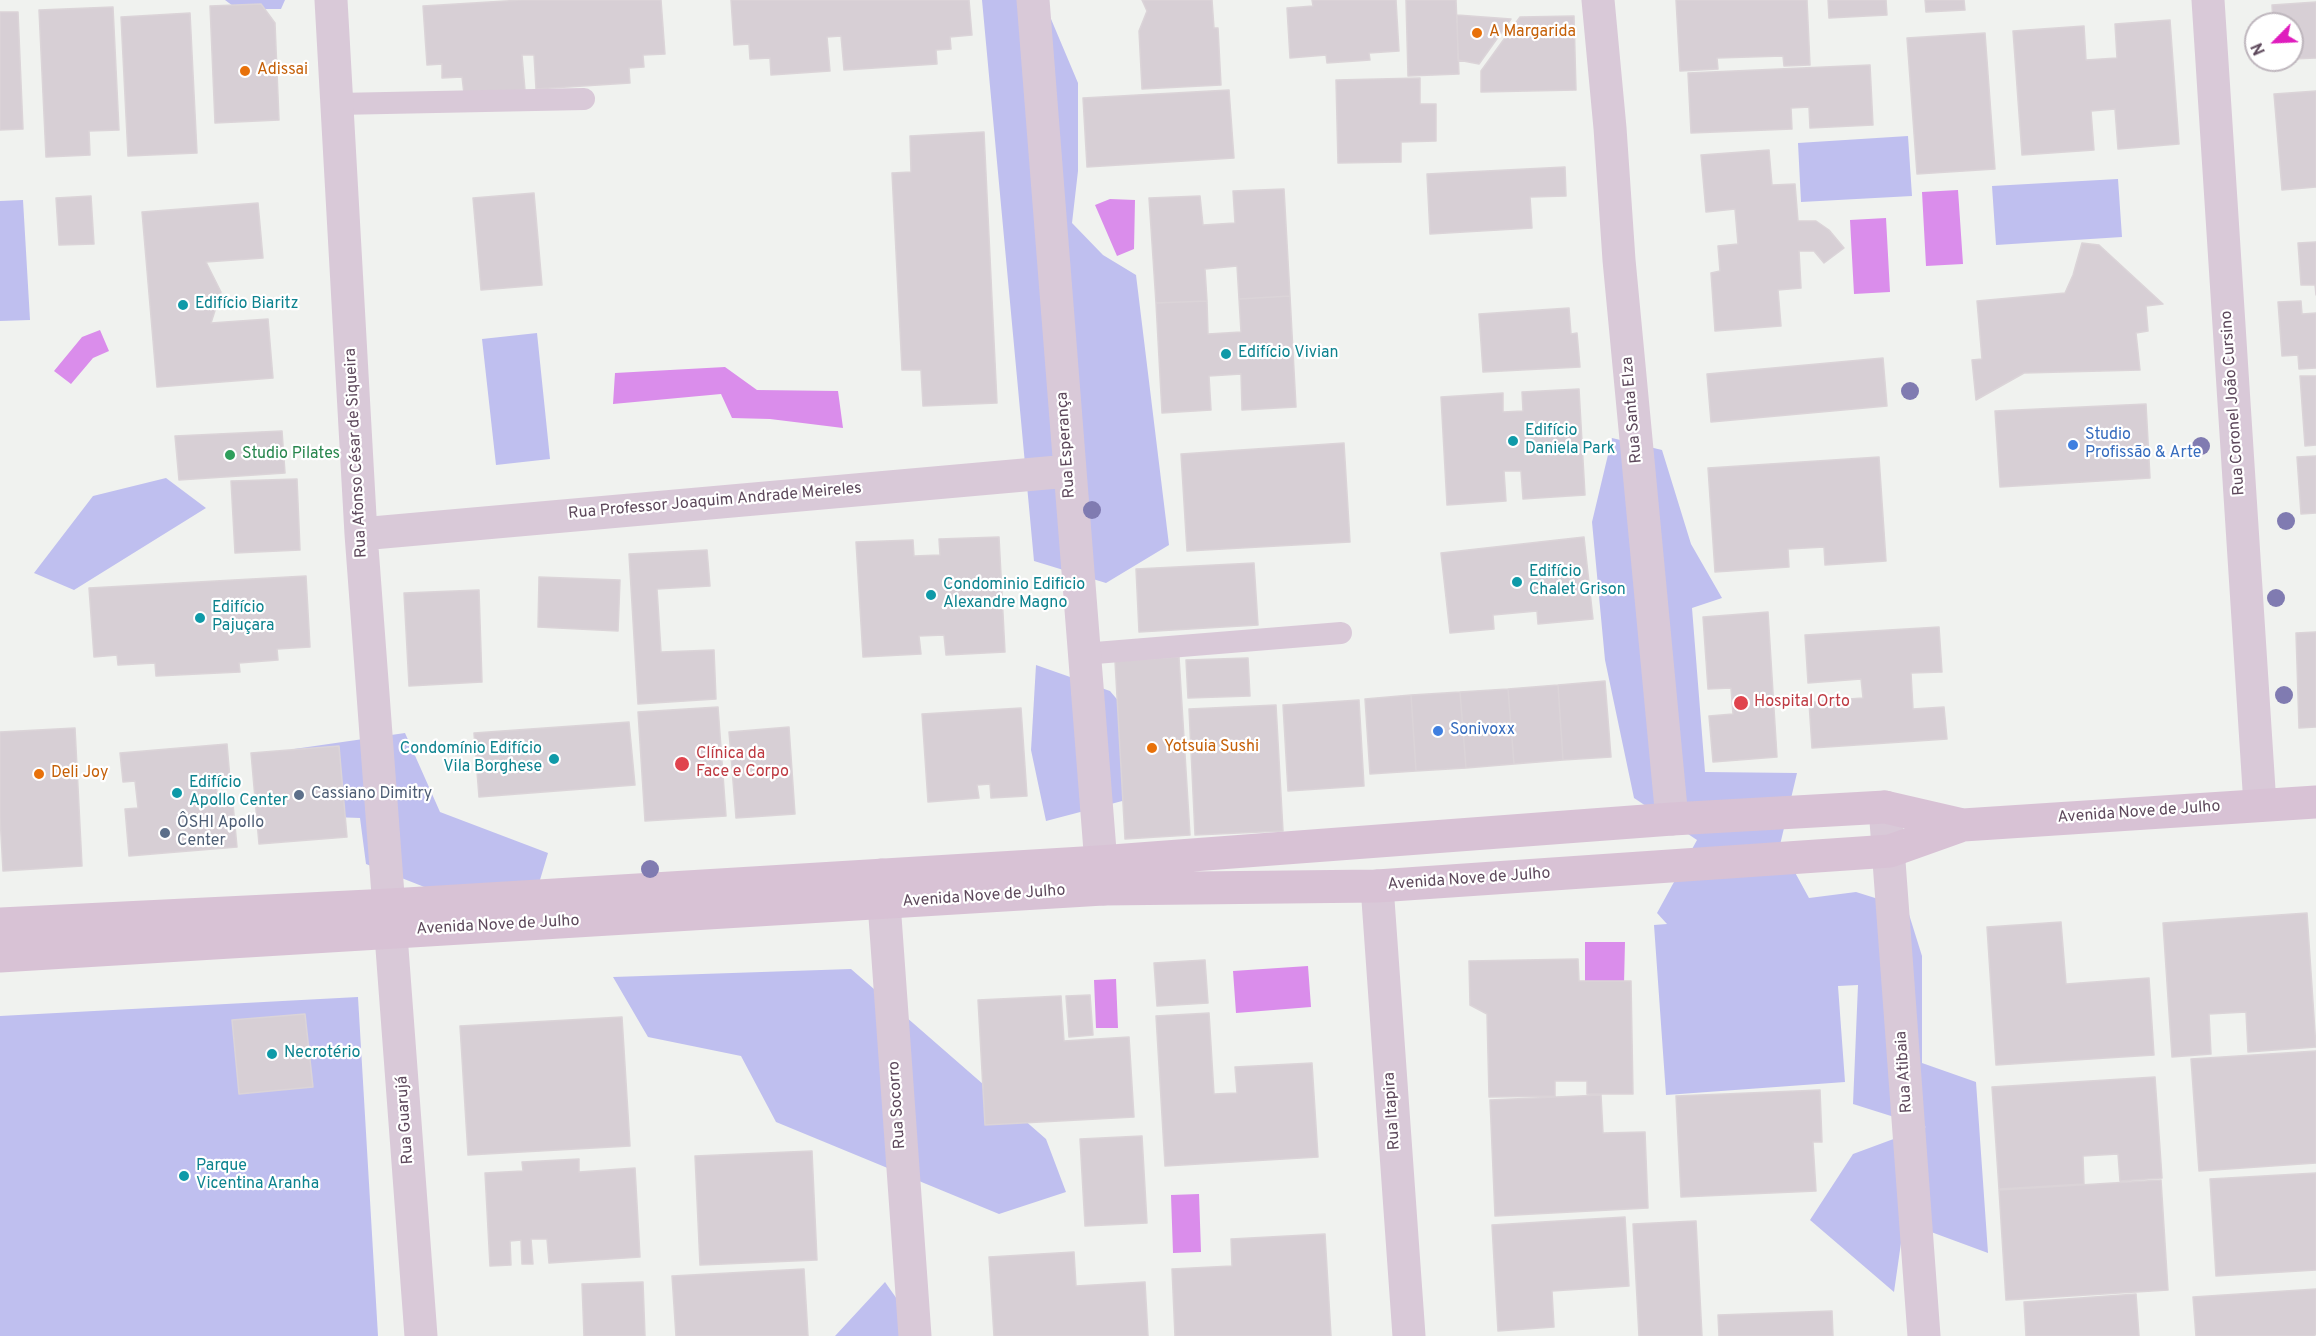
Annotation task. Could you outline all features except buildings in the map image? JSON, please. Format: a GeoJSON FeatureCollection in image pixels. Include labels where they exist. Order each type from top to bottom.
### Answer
{"type":"FeatureCollection","features":[{"type":"Feature","properties":{"kind":"main road","name":"Avenida Nove de Julho"},"geometry":{"type":"LineString","coordinates":[[1101,876],[1377,886],[1890,851],[1963,825],[2316,802]]}},
{"type":"Feature","properties":{"kind":"main road","name":"Avenida Nove de Julho"},"geometry":{"type":"LineString","coordinates":[[0,956],[391,919],[1101,876],[1672,819],[1885,807],[1963,825]]}},
{"type":"Feature","properties":{"kind":"main road","name":"Avenida Nove de Julho"},"geometry":{"type":"LineString","coordinates":[[0,924],[391,919]]}},
{"type":"Feature","properties":{"kind":"street","name":"Rua Afonso César de Siqueira"},"geometry":{"type":"LineString","coordinates":[[331,0],[361,534],[391,919]]}},
{"type":"Feature","properties":{"kind":"street","name":"Rua Esperança"},"geometry":{"type":"LineString","coordinates":[[1033,0],[1101,876]]}},
{"type":"Feature","properties":{"kind":"street","name":"Rua Santa Elza"},"geometry":{"type":"LineString","coordinates":[[1598,0],[1619,260],[1672,819]]}},
{"type":"Feature","properties":{"kind":"street","name":"Rua Coronel João Cursino"},"geometry":{"type":"LineString","coordinates":[[2208,0],[2259,805]]}},
{"type":"Feature","properties":{"kind":"street","name":"Rua Professor Joaquim Andrade Meireles"},"geometry":{"type":"LineString","coordinates":[[361,534],[1069,471]]}},
{"type":"Feature","properties":{"kind":"street","name":"Rua Atibaia"},"geometry":{"type":"LineString","coordinates":[[1885,807],[1924,1336]]}},
{"type":"Feature","properties":{"kind":"street","name":"Rua Itapira"},"geometry":{"type":"LineString","coordinates":[[1377,886],[1409,1336]]}},
{"type":"Feature","properties":{"kind":"street","name":"Rua Socorro"},"geometry":{"type":"LineString","coordinates":[[882,889],[915,1336]]}},
{"type":"Feature","properties":{"kind":"street","name":"Rua Guarujá"},"geometry":{"type":"LineString","coordinates":[[391,919],[421,1336]]}},
{"type":"Feature","properties":{"kind":"lane"},"geometry":{"type":"LineString","coordinates":[[337,104],[584,99]]}},
{"type":"Feature","properties":{"kind":"lane"},"geometry":{"type":"LineString","coordinates":[[1083,654],[1341,633]]}},
{"type":"Feature","properties":{"kind":"shaded area"},"geometry":{"type":"Polygon","coordinates":[[[225,0],[285,0],[281,9],[237,9],[225,0]]]}},
{"type":"Feature","properties":{"kind":"shaded area"},"geometry":{"type":"Polygon","coordinates":[[[982,0],[1043,0],[1078,83],[1078,171],[1072,223],[1103,255],[1136,275],[1169,545],[1106,583],[1034,561],[982,0]]]}},
{"type":"Feature","properties":{"kind":"shaded area"},"geometry":{"type":"Polygon","coordinates":[[[1908,136],[1912,196],[1801,202],[1798,143],[1908,136]]]}},
{"type":"Feature","properties":{"kind":"shaded area"},"geometry":{"type":"Polygon","coordinates":[[[2118,179],[2122,237],[1996,245],[1992,186],[2118,179]]]}},
{"type":"Feature","properties":{"kind":"shaded area"},"geometry":{"type":"Polygon","coordinates":[[[1958,190],[1963,264],[1926,266],[1922,192],[1958,190]]]}},
{"type":"Feature","properties":{"kind":"shaded area"},"geometry":{"type":"Polygon","coordinates":[[[1110,199],[1135,200],[1134,249],[1117,256],[1095,205],[1110,199]]]}},
{"type":"Feature","properties":{"kind":"shaded area"},"geometry":{"type":"Polygon","coordinates":[[[23,200],[30,320],[0,321],[0,201],[23,200]]]}},
{"type":"Feature","properties":{"kind":"shaded area"},"geometry":{"type":"Polygon","coordinates":[[[1886,218],[1890,292],[1854,294],[1850,220],[1886,218]]]}},
{"type":"Feature","properties":{"kind":"shaded area"},"geometry":{"type":"Polygon","coordinates":[[[100,330],[109,351],[93,358],[71,384],[54,371],[82,337],[100,330]]]}},
{"type":"Feature","properties":{"kind":"shaded area"},"geometry":{"type":"Polygon","coordinates":[[[537,333],[550,459],[496,465],[482,339],[537,333]]]}},
{"type":"Feature","properties":{"kind":"shaded area"},"geometry":{"type":"Polygon","coordinates":[[[725,367],[757,390],[838,391],[843,428],[770,419],[732,418],[721,394],[613,404],[615,373],[725,367]]]}},
{"type":"Feature","properties":{"kind":"shaded area"},"geometry":{"type":"Polygon","coordinates":[[[1612,438],[1662,450],[1691,544],[1722,598],[1692,608],[1705,772],[1797,773],[1780,845],[1809,898],[1856,892],[1907,908],[1922,956],[1922,1063],[1976,1082],[1988,1253],[1904,1222],[1894,1292],[1810,1220],[1853,1154],[1926,1127],[1853,1104],[1858,985],[1838,986],[1845,1082],[1666,1095],[1654,925],[1667,924],[1657,913],[1697,840],[1634,798],[1605,660],[1592,522],[1612,438]]]}},
{"type":"Feature","properties":{"kind":"shaded area"},"geometry":{"type":"Polygon","coordinates":[[[166,478],[206,508],[74,590],[34,573],[93,496],[166,478]]]}},
{"type":"Feature","properties":{"kind":"shaded area"},"geometry":{"type":"Polygon","coordinates":[[[1036,665],[1110,691],[1126,710],[1168,789],[1046,821],[1031,750],[1036,665]]]}},
{"type":"Feature","properties":{"kind":"shaded area"},"geometry":{"type":"Polygon","coordinates":[[[405,733],[440,812],[548,853],[526,927],[366,864],[360,818],[306,816],[294,749],[405,733]]]}},
{"type":"Feature","properties":{"kind":"shaded area"},"geometry":{"type":"Polygon","coordinates":[[[1585,942],[1625,942],[1624,984],[1585,983],[1585,942]]]}},
{"type":"Feature","properties":{"kind":"shaded area"},"geometry":{"type":"Polygon","coordinates":[[[1308,966],[1311,1007],[1236,1013],[1233,971],[1308,966]]]}},
{"type":"Feature","properties":{"kind":"shaded area"},"geometry":{"type":"Polygon","coordinates":[[[851,969],[1046,1139],[1066,1192],[999,1214],[776,1122],[741,1056],[648,1037],[613,977],[851,969]]]}},
{"type":"Feature","properties":{"kind":"shaded area"},"geometry":{"type":"Polygon","coordinates":[[[1116,979],[1118,1028],[1096,1028],[1094,980],[1116,979]]]}},
{"type":"Feature","properties":{"kind":"shaded area","name":"Parque Vicentina Aranha"},"geometry":{"type":"Polygon","coordinates":[[[358,997],[378,1336],[0,1336],[0,1016],[358,997]]]}},
{"type":"Feature","properties":{"kind":"shaded area"},"geometry":{"type":"Polygon","coordinates":[[[1199,1194],[1201,1252],[1173,1253],[1171,1195],[1199,1194]]]}},
{"type":"Feature","properties":{"kind":"shaded area"},"geometry":{"type":"Polygon","coordinates":[[[885,1282],[923,1336],[835,1336],[885,1282]]]}},
{"type":"Feature","properties":{"kind":"place","name":"A Margarida"},"geometry":{"type":"Point","coordinates":[1477,33]}},
{"type":"Feature","properties":{"kind":"place","name":"Adissai"},"geometry":{"type":"Point","coordinates":[245,71]}},
{"type":"Feature","properties":{"kind":"place","name":"Edifício Biaritz"},"geometry":{"type":"Point","coordinates":[183,305]}},
{"type":"Feature","properties":{"kind":"place","name":"Edifício Vivian"},"geometry":{"type":"Point","coordinates":[1226,354]}},
{"type":"Feature","properties":{"kind":"place","name":"Edifício Daniela Park"},"geometry":{"type":"Point","coordinates":[1513,441]}},
{"type":"Feature","properties":{"kind":"place","name":"Studio Profissão & Arte"},"geometry":{"type":"Point","coordinates":[2073,445]}},
{"type":"Feature","properties":{"kind":"place","name":"Studio Pilates"},"geometry":{"type":"Point","coordinates":[230,455]}},
{"type":"Feature","properties":{"kind":"place","name":"Edifício Chalet Grison"},"geometry":{"type":"Point","coordinates":[1517,582]}},
{"type":"Feature","properties":{"kind":"place","name":"Condominio Edificio Alexandre Magno"},"geometry":{"type":"Point","coordinates":[931,595]}},
{"type":"Feature","properties":{"kind":"place","name":"Edifício Pajuçara"},"geometry":{"type":"Point","coordinates":[200,618]}},
{"type":"Feature","properties":{"kind":"place","name":"Hospital Orto"},"geometry":{"type":"Point","coordinates":[1741,703]}},
{"type":"Feature","properties":{"kind":"place","name":"Sonivoxx"},"geometry":{"type":"Point","coordinates":[1438,731]}},
{"type":"Feature","properties":{"kind":"place","name":"Yotsuia Sushi"},"geometry":{"type":"Point","coordinates":[1152,748]}},
{"type":"Feature","properties":{"kind":"place","name":"Condomínio Edifício Vila Borghese"},"geometry":{"type":"Point","coordinates":[554,759]}},
{"type":"Feature","properties":{"kind":"place","name":"Clínica da Face e Corpo"},"geometry":{"type":"Point","coordinates":[682,764]}},
{"type":"Feature","properties":{"kind":"place","name":"Deli Joy"},"geometry":{"type":"Point","coordinates":[39,774]}},
{"type":"Feature","properties":{"kind":"place","name":"Edifício Apollo Center"},"geometry":{"type":"Point","coordinates":[177,793]}},
{"type":"Feature","properties":{"kind":"place","name":"Cassiano Dimitry"},"geometry":{"type":"Point","coordinates":[299,795]}},
{"type":"Feature","properties":{"kind":"place","name":"ÔSHI Apollo Center"},"geometry":{"type":"Point","coordinates":[165,833]}},
{"type":"Feature","properties":{"kind":"place","name":"Necrotério"},"geometry":{"type":"Point","coordinates":[272,1054]}},
{"type":"Feature","properties":{"kind":"place","name":"Parque Vicentina Aranha"},"geometry":{"type":"Point","coordinates":[184,1176]}}]}
